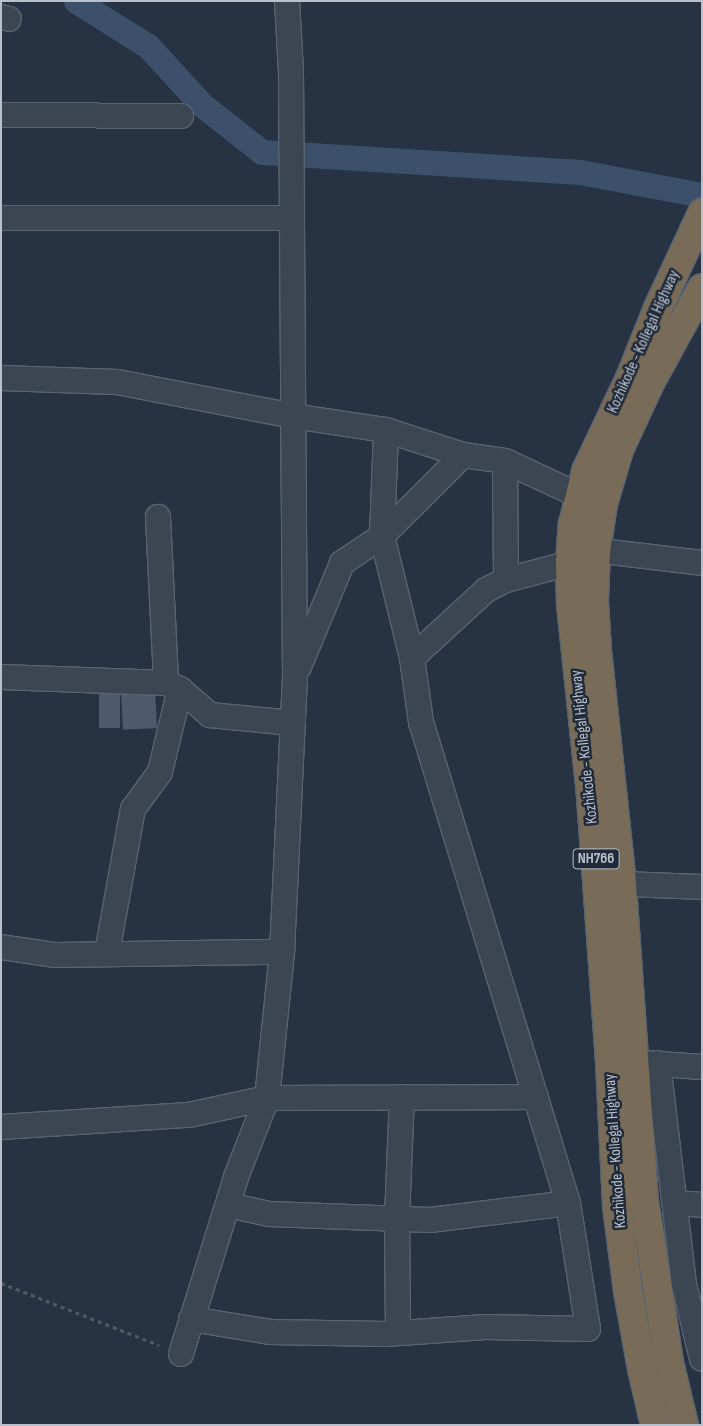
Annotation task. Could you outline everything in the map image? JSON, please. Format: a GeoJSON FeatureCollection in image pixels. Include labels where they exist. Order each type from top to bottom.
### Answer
{"type":"FeatureCollection","features":[{"type":"Feature","properties":{"kind":"highway","name":"Kozhikode - Kollegal Highway"},"geometry":{"type":"LineString","coordinates":[[684,1425],[669,1362],[654,1280],[644,1201],[622,884],[597,650],[594,601],[579,554],[573,524],[586,471],[630,378],[702,213]]}},
{"type":"Feature","properties":{"kind":"highway","name":"Kozhikode - Kollegal Highway"},"geometry":{"type":"LineString","coordinates":[[655,1425],[630,1301],[617,1206],[634,1062],[591,795],[571,606],[579,554],[603,504],[619,450],[650,383],[702,288]]}},
{"type":"Feature","properties":{"kind":"street"},"geometry":{"type":"LineString","coordinates":[[180,1354],[228,1205],[266,1098],[282,952],[295,676],[291,102],[287,1]]}},
{"type":"Feature","properties":{"kind":"street"},"geometry":{"type":"LineString","coordinates":[[1,115],[180,116]]}},
{"type":"Feature","properties":{"kind":"street"},"geometry":{"type":"LineString","coordinates":[[1,218],[292,212]]}},
{"type":"Feature","properties":{"kind":"street"},"geometry":{"type":"LineString","coordinates":[[1,378],[117,382],[293,416],[386,430],[463,455],[505,462],[580,496]]}},
{"type":"Feature","properties":{"kind":"street"},"geometry":{"type":"LineString","coordinates":[[191,1319],[270,1332],[398,1333],[486,1327],[588,1329],[568,1203],[421,722],[412,658],[382,536],[386,430]]}},
{"type":"Feature","properties":{"kind":"street"},"geometry":{"type":"LineString","coordinates":[[295,676],[342,563],[382,536],[463,455]]}},
{"type":"Feature","properties":{"kind":"street"},"geometry":{"type":"LineString","coordinates":[[505,462],[506,580]]}},
{"type":"Feature","properties":{"kind":"street"},"geometry":{"type":"LineString","coordinates":[[107,953],[133,809],[160,772],[173,686],[158,517]]}},
{"type":"Feature","properties":{"kind":"street"},"geometry":{"type":"LineString","coordinates":[[412,658],[486,590],[506,580],[579,554],[702,563]]}},
{"type":"Feature","properties":{"kind":"street"},"geometry":{"type":"LineString","coordinates":[[1,676],[173,686],[210,715],[293,723]]}},
{"type":"Feature","properties":{"kind":"street"},"geometry":{"type":"LineString","coordinates":[[622,884],[702,888]]}},
{"type":"Feature","properties":{"kind":"street"},"geometry":{"type":"LineString","coordinates":[[1,947],[55,955],[282,952]]}},
{"type":"Feature","properties":{"kind":"street"},"geometry":{"type":"LineString","coordinates":[[702,1067],[634,1062],[675,1203],[684,1284],[702,1359]]}},
{"type":"Feature","properties":{"kind":"street"},"geometry":{"type":"LineString","coordinates":[[398,1333],[397,1219],[402,1097]]}},
{"type":"Feature","properties":{"kind":"street"},"geometry":{"type":"LineString","coordinates":[[1,1128],[189,1115],[266,1098],[536,1097]]}},
{"type":"Feature","properties":{"kind":"street"},"geometry":{"type":"LineString","coordinates":[[228,1205],[269,1214],[430,1220],[568,1203]]}},
{"type":"Feature","properties":{"kind":"street"},"geometry":{"type":"LineString","coordinates":[[675,1203],[702,1205]]}},
{"type":"Feature","properties":{"kind":"path"},"geometry":{"type":"LineString","coordinates":[[1,1283],[180,1354]]}},
{"type":"Feature","properties":{"kind":"building"},"geometry":{"type":"Polygon","coordinates":[[[99,687],[120,687],[120,728],[99,728],[99,687]]]}},
{"type":"Feature","properties":{"kind":"building"},"geometry":{"type":"Polygon","coordinates":[[[155,690],[157,728],[123,730],[121,692],[155,690]]]}},
{"type":"Feature","properties":{"kind":"waterway"},"geometry":{"type":"LineString","coordinates":[[76,1],[148,46],[202,105],[262,152],[580,172],[702,195]]}}]}
